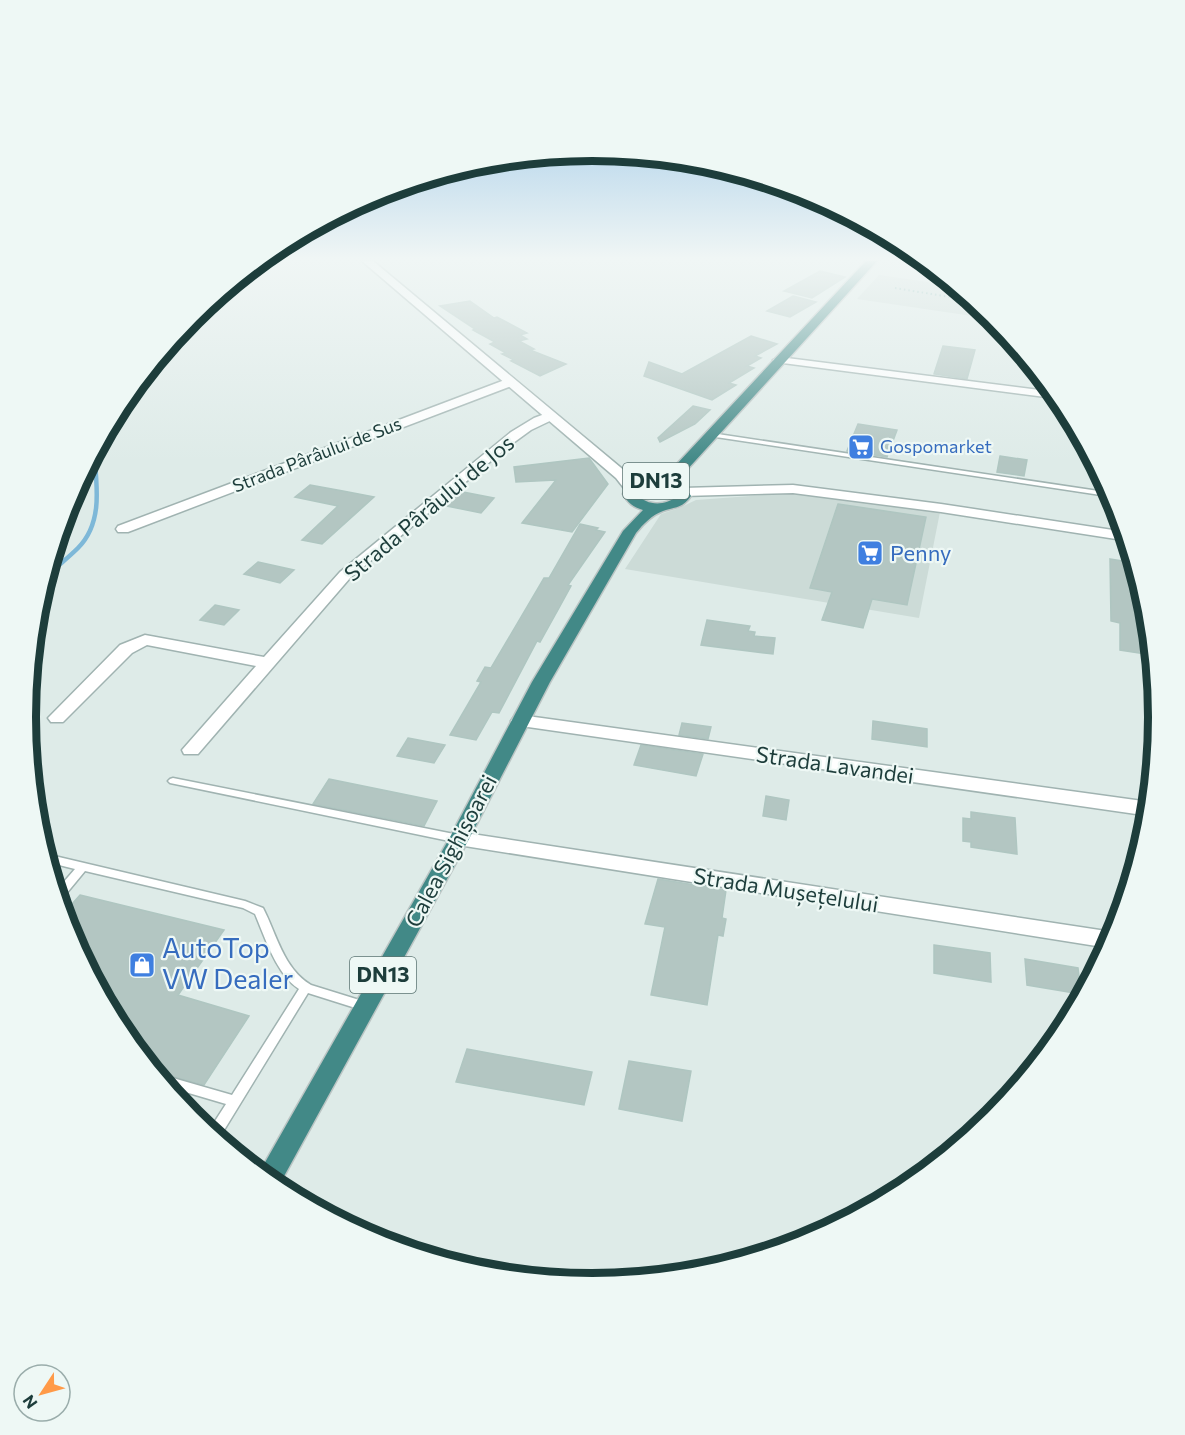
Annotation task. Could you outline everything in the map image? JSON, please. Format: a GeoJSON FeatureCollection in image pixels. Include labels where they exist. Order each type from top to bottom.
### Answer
{"type":"FeatureCollection","features":[{"type":"Feature","properties":{"kind":"highway","name":"DN13"},"geometry":{"type":"LineString","coordinates":[[680,469],[680,492],[673,505],[658,508],[638,503],[632,499],[630,494],[644,484],[680,469],[809,328]]}},
{"type":"Feature","properties":{"kind":"highway","name":"DN13"},"geometry":{"type":"LineString","coordinates":[[644,484],[680,492]]}},
{"type":"Feature","properties":{"kind":"highway","name":"Calea Sighișoarei"},"geometry":{"type":"LineString","coordinates":[[637,522],[638,503]]}},
{"type":"Feature","properties":{"kind":"highway","name":"Calea Sighișoarei"},"geometry":{"type":"LineString","coordinates":[[273,1173],[459,839],[520,721],[588,601],[637,522],[658,508]]}},
{"type":"Feature","properties":{"kind":"street"},"geometry":{"type":"LineString","coordinates":[[446,328],[621,475],[644,484]]}},
{"type":"Feature","properties":{"kind":"street"},"geometry":{"type":"LineString","coordinates":[[779,360],[1045,394]]}},
{"type":"Feature","properties":{"kind":"street","name":"Strada Pârâului de Sus"},"geometry":{"type":"LineString","coordinates":[[123,529],[510,382]]}},
{"type":"Feature","properties":{"kind":"street","name":"Strada Pârâului de Jos"},"geometry":{"type":"LineString","coordinates":[[191,750],[345,575],[371,550],[511,439],[537,420],[550,416]]}},
{"type":"Feature","properties":{"kind":"street"},"geometry":{"type":"LineString","coordinates":[[680,492],[710,493],[769,489],[818,492],[1118,536]]}},
{"type":"Feature","properties":{"kind":"street"},"geometry":{"type":"LineString","coordinates":[[57,718],[126,649],[145,640],[269,663]]}},
{"type":"Feature","properties":{"kind":"street","name":"Strada Lavandei"},"geometry":{"type":"LineString","coordinates":[[520,721],[1141,808]]}},
{"type":"Feature","properties":{"kind":"street","name":"Strada Mușețelului"},"geometry":{"type":"LineString","coordinates":[[459,839],[1103,938]]}},
{"type":"Feature","properties":{"kind":"lane"},"geometry":{"type":"LineString","coordinates":[[711,435],[1102,493]]}},
{"type":"Feature","properties":{"kind":"lane"},"geometry":{"type":"LineString","coordinates":[[173,781],[459,839]]}},
{"type":"Feature","properties":{"kind":"lane"},"geometry":{"type":"LineString","coordinates":[[55,860],[245,905],[259,911],[284,967],[305,988],[340,996],[365,1006]]}},
{"type":"Feature","properties":{"kind":"lane"},"geometry":{"type":"LineString","coordinates":[[64,889],[82,867]]}},
{"type":"Feature","properties":{"kind":"lane"},"geometry":{"type":"LineString","coordinates":[[218,1128],[305,988]]}},
{"type":"Feature","properties":{"kind":"lane"},"geometry":{"type":"LineString","coordinates":[[173,1083],[235,1101]]}},
{"type":"Feature","properties":{"kind":"shaded area"},"geometry":{"type":"Polygon","coordinates":[[[790,493],[940,512],[919,618],[625,569],[661,514],[696,500],[790,493]]]}},
{"type":"Feature","properties":{"kind":"building"},"geometry":{"type":"Polygon","coordinates":[[[473,328],[518,328],[527,333],[520,335],[527,339],[519,341],[534,349],[530,350],[566,364],[540,376],[511,361],[514,360],[490,344],[495,342],[473,330],[473,328]]]}},
{"type":"Feature","properties":{"kind":"building"},"geometry":{"type":"Polygon","coordinates":[[[751,336],[777,344],[755,356],[761,358],[747,366],[754,368],[729,383],[736,385],[712,400],[644,376],[649,362],[682,374],[751,336]]]}},
{"type":"Feature","properties":{"kind":"building"},"geometry":{"type":"Polygon","coordinates":[[[943,346],[975,350],[967,379],[934,374],[943,346]]]}},
{"type":"Feature","properties":{"kind":"building"},"geometry":{"type":"Polygon","coordinates":[[[693,406],[710,410],[695,424],[660,442],[658,438],[693,406]]]}},
{"type":"Feature","properties":{"kind":"building"},"geometry":{"type":"Polygon","coordinates":[[[858,424],[897,430],[887,457],[847,451],[858,424]]]}},
{"type":"Feature","properties":{"kind":"building"},"geometry":{"type":"Polygon","coordinates":[[[1000,456],[1027,460],[1024,476],[997,472],[1000,456]]]}},
{"type":"Feature","properties":{"kind":"building"},"geometry":{"type":"Polygon","coordinates":[[[589,458],[608,484],[572,532],[522,523],[556,480],[516,482],[514,467],[589,458]]]}},
{"type":"Feature","properties":{"kind":"building"},"geometry":{"type":"Polygon","coordinates":[[[310,485],[374,497],[322,544],[302,540],[338,506],[295,497],[310,485]]]}},
{"type":"Feature","properties":{"kind":"building"},"geometry":{"type":"Polygon","coordinates":[[[458,491],[494,498],[481,513],[442,505],[458,491]]]}},
{"type":"Feature","properties":{"kind":"building","name":"Penny"},"geometry":{"type":"Polygon","coordinates":[[[838,504],[926,517],[907,605],[872,599],[863,628],[822,620],[832,592],[810,588],[838,504]]]}},
{"type":"Feature","properties":{"kind":"building"},"geometry":{"type":"Polygon","coordinates":[[[580,524],[605,532],[568,585],[571,586],[540,642],[537,641],[499,713],[492,712],[476,740],[450,735],[481,682],[477,681],[485,667],[491,668],[544,578],[549,578],[580,524]]]}},
{"type":"Feature","properties":{"kind":"building"},"geometry":{"type":"Polygon","coordinates":[[[1110,559],[1126,562],[1138,609],[1145,654],[1120,650],[1120,623],[1111,621],[1110,559]]]}},
{"type":"Feature","properties":{"kind":"building"},"geometry":{"type":"Polygon","coordinates":[[[258,562],[294,570],[280,583],[244,574],[258,562]]]}},
{"type":"Feature","properties":{"kind":"building"},"geometry":{"type":"Polygon","coordinates":[[[215,605],[239,610],[224,625],[200,620],[215,605]]]}},
{"type":"Feature","properties":{"kind":"building"},"geometry":{"type":"Polygon","coordinates":[[[707,620],[750,626],[748,631],[755,632],[754,636],[775,638],[773,654],[701,645],[707,620]]]}},
{"type":"Feature","properties":{"kind":"building"},"geometry":{"type":"Polygon","coordinates":[[[873,721],[927,729],[927,747],[872,739],[873,721]]]}},
{"type":"Feature","properties":{"kind":"building"},"geometry":{"type":"Polygon","coordinates":[[[682,723],[711,727],[708,739],[679,735],[682,723]]]}},
{"type":"Feature","properties":{"kind":"building"},"geometry":{"type":"Polygon","coordinates":[[[408,738],[445,745],[434,763],[397,756],[408,738]]]}},
{"type":"Feature","properties":{"kind":"building"},"geometry":{"type":"Polygon","coordinates":[[[641,745],[703,754],[696,776],[634,765],[641,745]]]}},
{"type":"Feature","properties":{"kind":"building"},"geometry":{"type":"Polygon","coordinates":[[[329,779],[437,801],[424,826],[313,804],[329,779]]]}},
{"type":"Feature","properties":{"kind":"building"},"geometry":{"type":"Polygon","coordinates":[[[766,796],[789,800],[786,820],[763,816],[766,796]]]}},
{"type":"Feature","properties":{"kind":"building"},"geometry":{"type":"Polygon","coordinates":[[[971,812],[1015,818],[1017,854],[971,847],[971,842],[963,841],[963,818],[971,819],[971,812]]]}},
{"type":"Feature","properties":{"kind":"building"},"geometry":{"type":"Polygon","coordinates":[[[658,879],[726,890],[722,918],[726,919],[723,936],[718,935],[707,1005],[651,995],[665,927],[645,924],[658,879]]]}},
{"type":"Feature","properties":{"kind":"building","name":"AutoTop VW Dealer"},"geometry":{"type":"Polygon","coordinates":[[[80,895],[224,930],[178,995],[249,1016],[204,1085],[167,1075],[151,1056],[130,1027],[93,964],[70,907],[80,895]]]}},
{"type":"Feature","properties":{"kind":"building"},"geometry":{"type":"Polygon","coordinates":[[[934,945],[990,953],[991,982],[934,973],[934,945]]]}},
{"type":"Feature","properties":{"kind":"building"},"geometry":{"type":"Polygon","coordinates":[[[1025,959],[1078,968],[1080,985],[1076,993],[1027,985],[1025,959]]]}},
{"type":"Feature","properties":{"kind":"building"},"geometry":{"type":"Polygon","coordinates":[[[467,1049],[592,1072],[584,1105],[456,1082],[467,1049]]]}},
{"type":"Feature","properties":{"kind":"building"},"geometry":{"type":"Polygon","coordinates":[[[629,1061],[691,1071],[682,1121],[619,1109],[629,1061]]]}},
{"type":"Feature","properties":{"kind":"waterway"},"geometry":{"type":"LineString","coordinates":[[57,567],[78,548],[91,527],[95,516],[97,491],[95,467]]}},
{"type":"Feature","properties":{"kind":"place","name":"Gospomarket"},"geometry":{"type":"Point","coordinates":[861,447]}},
{"type":"Feature","properties":{"kind":"place","name":"Penny"},"geometry":{"type":"Point","coordinates":[870,553]}},
{"type":"Feature","properties":{"kind":"place","name":"AutoTop VW Dealer"},"geometry":{"type":"Point","coordinates":[142,965]}}]}
